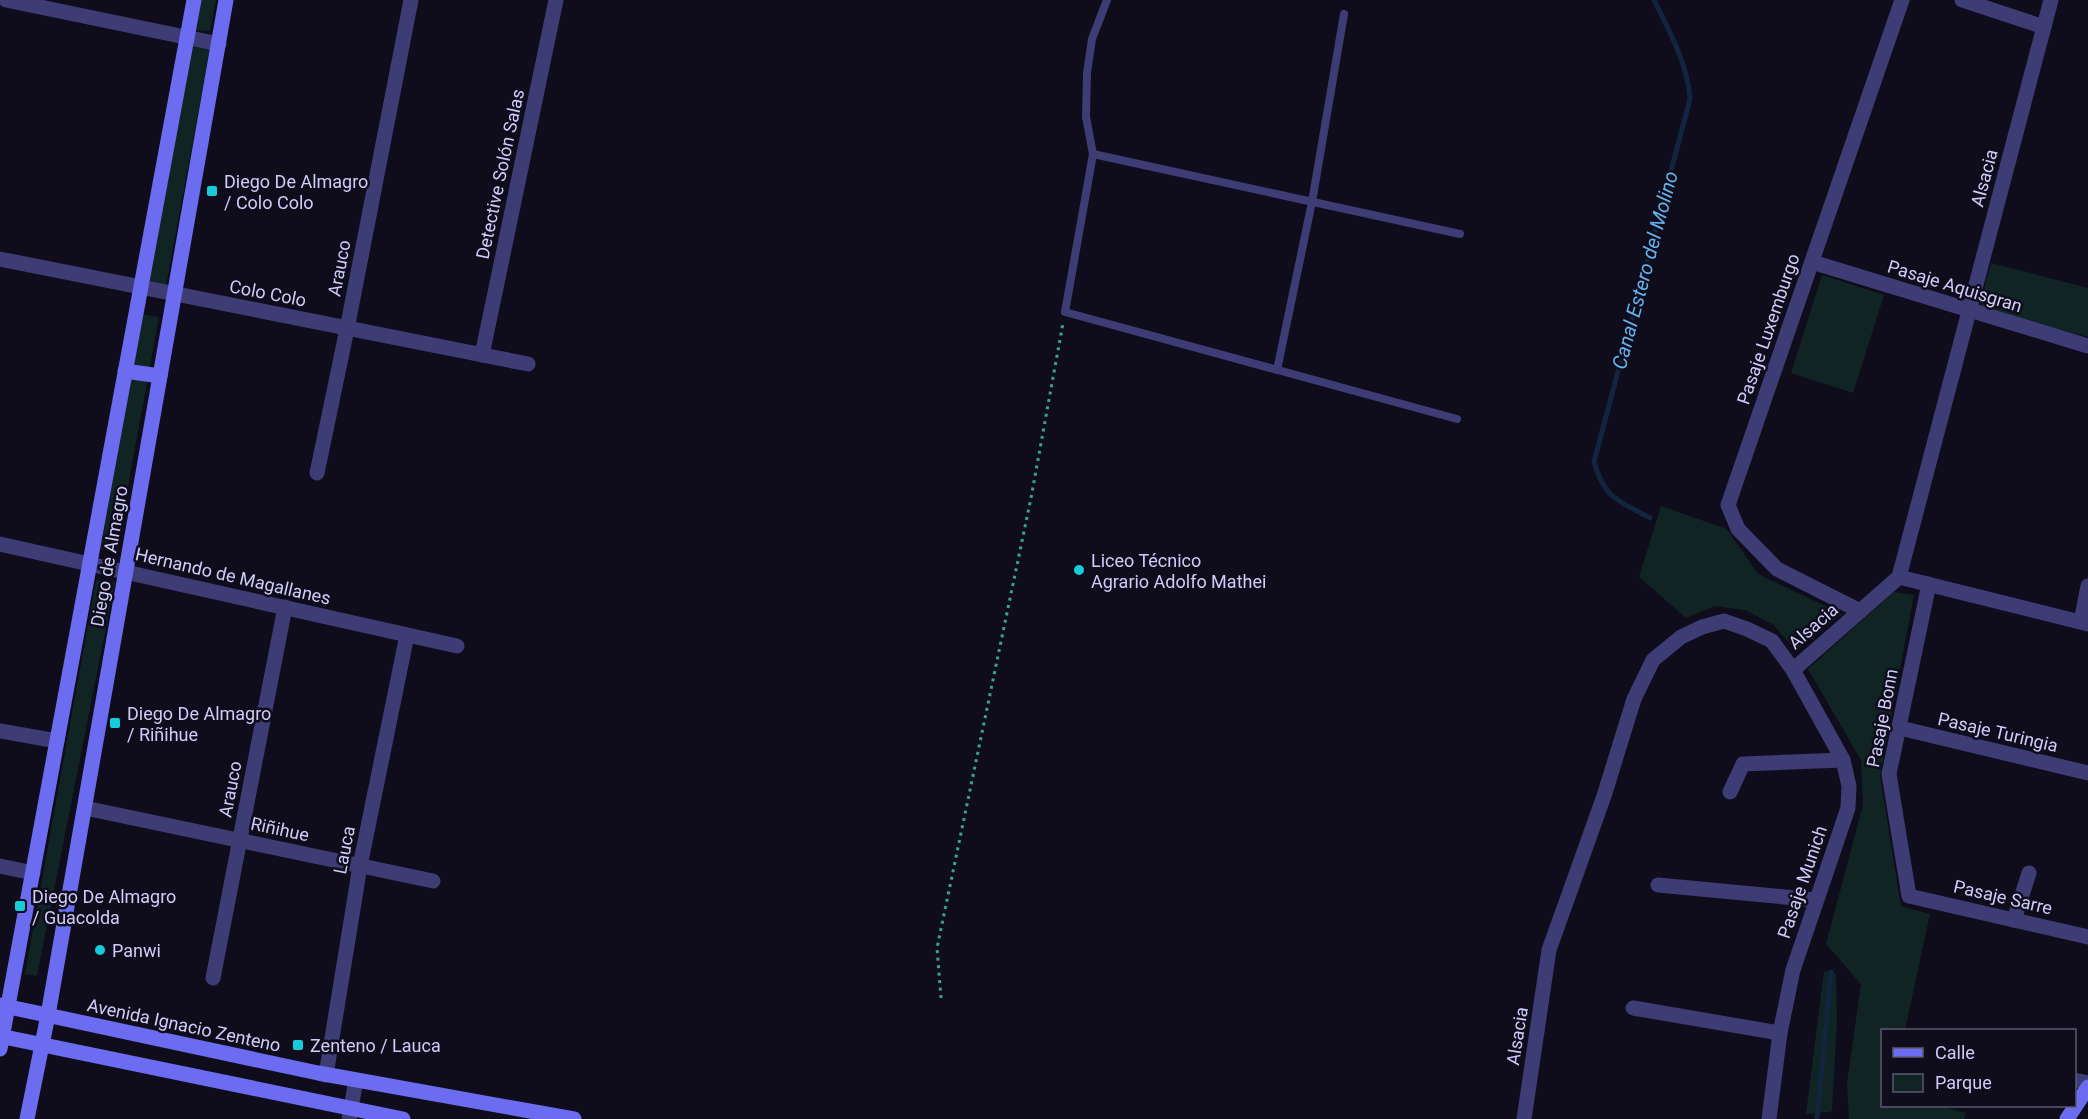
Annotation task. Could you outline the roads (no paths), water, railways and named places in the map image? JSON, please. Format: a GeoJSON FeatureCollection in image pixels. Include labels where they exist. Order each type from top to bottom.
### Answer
{"type":"FeatureCollection","features":[{"type":"Feature","properties":{"kind":"main road","name":"Diego de Almagro"},"geometry":{"type":"LineString","coordinates":[[1,1041],[4,1006],[33,873],[194,0]]}},
{"type":"Feature","properties":{"kind":"main road","name":"Diego de Almagro"},"geometry":{"type":"LineString","coordinates":[[27,1119],[85,807],[226,0]]}},
{"type":"Feature","properties":{"kind":"main road"},"geometry":{"type":"LineString","coordinates":[[125,371],[160,376]]}},
{"type":"Feature","properties":{"kind":"main road","name":"Avenida Ignacio Zenteno"},"geometry":{"type":"LineString","coordinates":[[4,1006],[326,1075],[529,1115],[574,1119]]}},
{"type":"Feature","properties":{"kind":"main road"},"geometry":{"type":"LineString","coordinates":[[1,1041],[42,1045],[350,1114],[403,1119]]}},
{"type":"Feature","properties":{"kind":"main road"},"geometry":{"type":"LineString","coordinates":[[2070,1118],[2088,1087]]}},
{"type":"Feature","properties":{"kind":"street"},"geometry":{"type":"LineString","coordinates":[[6,0],[219,44]]}},
{"type":"Feature","properties":{"kind":"street","name":"Arauco"},"geometry":{"type":"LineString","coordinates":[[317,473],[411,0]]}},
{"type":"Feature","properties":{"kind":"street","name":"Detective Solón Salas"},"geometry":{"type":"LineString","coordinates":[[482,355],[556,0]]}},
{"type":"Feature","properties":{"kind":"street","name":"Pasaje Luxemburgo"},"geometry":{"type":"LineString","coordinates":[[1860,611],[1777,568],[1738,529],[1728,505],[1902,0]]}},
{"type":"Feature","properties":{"kind":"street"},"geometry":{"type":"LineString","coordinates":[[1962,0],[2044,27]]}},
{"type":"Feature","properties":{"kind":"street","name":"Alsacia"},"geometry":{"type":"LineString","coordinates":[[1524,1119],[1549,950],[1604,796],[1634,699],[1653,660],[1681,637],[1702,627],[1724,621],[1772,640],[1793,670],[1899,577],[2051,0]]}},
{"type":"Feature","properties":{"kind":"street","name":"Colo Colo"},"geometry":{"type":"LineString","coordinates":[[0,259],[528,364]]}},
{"type":"Feature","properties":{"kind":"street","name":"Pasaje Aquisgran"},"geometry":{"type":"LineString","coordinates":[[1812,262],[2088,346]]}},
{"type":"Feature","properties":{"kind":"street","name":"Hernando de Magallanes"},"geometry":{"type":"LineString","coordinates":[[0,544],[457,646]]}},
{"type":"Feature","properties":{"kind":"street"},"geometry":{"type":"LineString","coordinates":[[1899,577],[2084,623],[2088,586]]}},
{"type":"Feature","properties":{"kind":"street","name":"Pasaje Bonn"},"geometry":{"type":"LineString","coordinates":[[1909,896],[1889,774],[1929,584]]}},
{"type":"Feature","properties":{"kind":"street","name":"Arauco"},"geometry":{"type":"LineString","coordinates":[[213,978],[285,607]]}},
{"type":"Feature","properties":{"kind":"street","name":"Lauca"},"geometry":{"type":"LineString","coordinates":[[326,1075],[360,866],[407,635]]}},
{"type":"Feature","properties":{"kind":"street","name":"Pasaje Munich"},"geometry":{"type":"LineString","coordinates":[[1769,1119],[1780,1033],[1793,970],[1848,808],[1849,786],[1843,760],[1793,670]]}},
{"type":"Feature","properties":{"kind":"street","name":"Pasaje Turingia"},"geometry":{"type":"LineString","coordinates":[[1900,728],[2088,773]]}},
{"type":"Feature","properties":{"kind":"street"},"geometry":{"type":"LineString","coordinates":[[0,730],[57,741]]}},
{"type":"Feature","properties":{"kind":"street"},"geometry":{"type":"LineString","coordinates":[[1730,792],[1743,764],[1843,760]]}},
{"type":"Feature","properties":{"kind":"street","name":"Riñihue"},"geometry":{"type":"LineString","coordinates":[[85,807],[433,882]]}},
{"type":"Feature","properties":{"kind":"street"},"geometry":{"type":"LineString","coordinates":[[0,866],[33,873]]}},
{"type":"Feature","properties":{"kind":"street"},"geometry":{"type":"LineString","coordinates":[[2013,920],[2029,873]]}},
{"type":"Feature","properties":{"kind":"street"},"geometry":{"type":"LineString","coordinates":[[1658,885],[1816,900]]}},
{"type":"Feature","properties":{"kind":"street","name":"Pasaje Sarre"},"geometry":{"type":"LineString","coordinates":[[1909,896],[2088,937]]}},
{"type":"Feature","properties":{"kind":"street"},"geometry":{"type":"LineString","coordinates":[[1633,1008],[1780,1033]]}},
{"type":"Feature","properties":{"kind":"street"},"geometry":{"type":"LineString","coordinates":[[350,1114],[356,1080]]}},
{"type":"Feature","properties":{"kind":"lane"},"geometry":{"type":"LineString","coordinates":[[1107,0],[1092,39],[1087,73],[1086,117],[1093,154],[1065,312],[1457,419]]}},
{"type":"Feature","properties":{"kind":"lane"},"geometry":{"type":"LineString","coordinates":[[1277,370],[1312,202],[1344,14]]}},
{"type":"Feature","properties":{"kind":"lane"},"geometry":{"type":"LineString","coordinates":[[1093,154],[1460,234]]}},
{"type":"Feature","properties":{"kind":"waterway","name":"Canal Estero del Molino"},"geometry":{"type":"LineString","coordinates":[[1650,518],[1608,492],[1598,475],[1594,462],[1690,99],[1682,61],[1654,0]]}},
{"type":"Feature","properties":{"kind":"waterway","name":"Canal Estero del Molino"},"geometry":{"type":"LineString","coordinates":[[1817,1119],[1831,972]]}},
{"type":"Feature","properties":{"kind":"place","name":"Diego De Almagro / Colo Colo"},"geometry":{"type":"Point","coordinates":[212,191]}},
{"type":"Feature","properties":{"kind":"place","name":"Liceo Técnico Agrario Adolfo Mathei"},"geometry":{"type":"Point","coordinates":[1079,570]}},
{"type":"Feature","properties":{"kind":"place","name":"Diego De Almagro / Riñihue"},"geometry":{"type":"Point","coordinates":[115,723]}},
{"type":"Feature","properties":{"kind":"place","name":"Diego De Almagro / Guacolda"},"geometry":{"type":"Point","coordinates":[20,906]}},
{"type":"Feature","properties":{"kind":"place","name":"Panwi"},"geometry":{"type":"Point","coordinates":[100,950]}},
{"type":"Feature","properties":{"kind":"place","name":"Zenteno / Lauca"},"geometry":{"type":"Point","coordinates":[298,1045]}}]}
